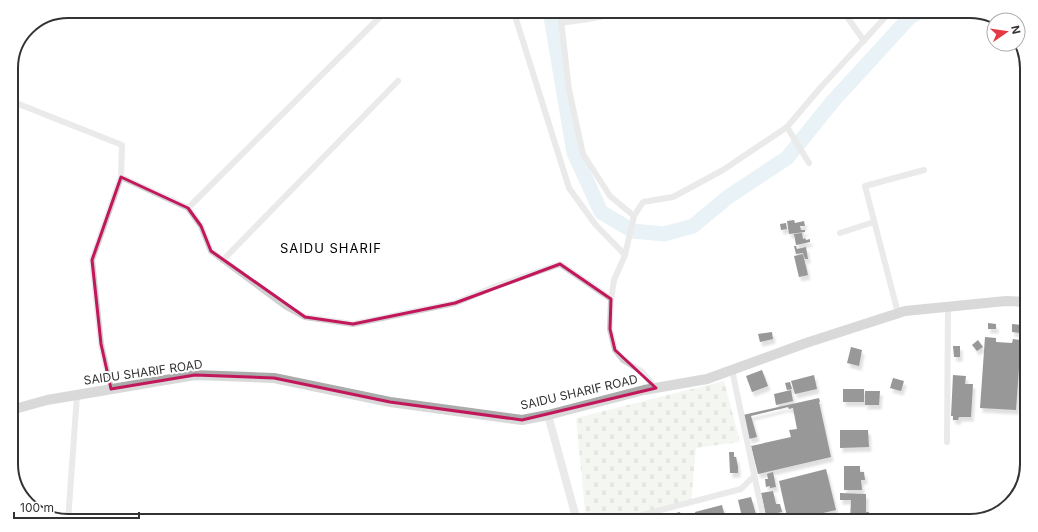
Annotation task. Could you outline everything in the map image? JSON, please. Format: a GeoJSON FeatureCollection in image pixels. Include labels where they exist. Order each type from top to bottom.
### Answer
{"type":"FeatureCollection","features":[{"type":"Feature","properties":{"kind":"main road","name":"SAIDU SHARIF ROAD"},"geometry":{"type":"LineString","coordinates":[[18,408],[47,400],[195,375],[274,378],[390,402],[522,420],[548,415],[644,390],[707,379],[806,343],[905,311],[1006,301],[1020,302]]}},
{"type":"Feature","properties":{"kind":"street"},"geometry":{"type":"LineString","coordinates":[[188,208],[379,18]]}},
{"type":"Feature","properties":{"kind":"street"},"geometry":{"type":"LineString","coordinates":[[517,18],[532,72],[569,188],[595,224],[625,254]]}},
{"type":"Feature","properties":{"kind":"street"},"geometry":{"type":"LineString","coordinates":[[561,18],[569,90],[583,154],[610,196],[634,216]]}},
{"type":"Feature","properties":{"kind":"street"},"geometry":{"type":"LineString","coordinates":[[561,23],[592,18]]}},
{"type":"Feature","properties":{"kind":"street"},"geometry":{"type":"LineString","coordinates":[[848,18],[864,41]]}},
{"type":"Feature","properties":{"kind":"street"},"geometry":{"type":"LineString","coordinates":[[656,388],[641,371],[623,360],[615,350],[610,329],[610,299],[614,280],[625,254],[634,216],[643,202],[673,197],[723,170],[787,128],[821,87],[885,18]]}},
{"type":"Feature","properties":{"kind":"street"},"geometry":{"type":"LineString","coordinates":[[223,260],[398,82]]}},
{"type":"Feature","properties":{"kind":"street"},"geometry":{"type":"LineString","coordinates":[[18,104],[122,145],[121,177],[92,260],[101,344],[111,389]]}},
{"type":"Feature","properties":{"kind":"street"},"geometry":{"type":"LineString","coordinates":[[787,128],[809,163]]}},
{"type":"Feature","properties":{"kind":"street"},"geometry":{"type":"LineString","coordinates":[[898,313],[865,186],[924,170]]}},
{"type":"Feature","properties":{"kind":"street"},"geometry":{"type":"LineString","coordinates":[[121,177],[188,208],[201,226],[210,251],[285,306],[305,317],[353,324],[455,303],[494,287],[560,264],[610,299]]}},
{"type":"Feature","properties":{"kind":"street"},"geometry":{"type":"LineString","coordinates":[[840,233],[874,222]]}},
{"type":"Feature","properties":{"kind":"street"},"geometry":{"type":"LineString","coordinates":[[947,442],[948,307]]}},
{"type":"Feature","properties":{"kind":"street"},"geometry":{"type":"LineString","coordinates":[[732,370],[762,514]]}},
{"type":"Feature","properties":{"kind":"street"},"geometry":{"type":"LineString","coordinates":[[68,514],[77,395]]}},
{"type":"Feature","properties":{"kind":"street"},"geometry":{"type":"LineString","coordinates":[[548,415],[575,514]]}},
{"type":"Feature","properties":{"kind":"street"},"geometry":{"type":"LineString","coordinates":[[645,514],[741,488],[754,476]]}},
{"type":"Feature","properties":{"kind":"highlighted area"},"geometry":{"type":"Polygon","coordinates":[[[121,177],[188,208],[201,226],[211,251],[305,317],[353,324],[455,303],[560,264],[611,299],[610,329],[615,350],[656,388],[522,420],[390,402],[274,378],[195,375],[111,389],[101,344],[92,260],[121,177]]]}},
{"type":"Feature","properties":{"kind":"green space"},"geometry":{"type":"Polygon","coordinates":[[[724,381],[740,442],[696,448],[691,503],[635,514],[585,514],[576,418],[724,381]]]}},
{"type":"Feature","properties":{"kind":"building"},"geometry":{"type":"Polygon","coordinates":[[[794,220],[795,223],[804,221],[805,226],[800,226],[801,230],[805,230],[805,232],[789,234],[787,221],[794,220]]]}},
{"type":"Feature","properties":{"kind":"building"},"geometry":{"type":"Polygon","coordinates":[[[786,223],[787,229],[781,230],[780,224],[786,223]]]}},
{"type":"Feature","properties":{"kind":"building"},"geometry":{"type":"Polygon","coordinates":[[[802,233],[803,239],[810,239],[810,242],[796,245],[794,234],[802,233]]]}},
{"type":"Feature","properties":{"kind":"building"},"geometry":{"type":"Polygon","coordinates":[[[794,246],[796,246],[797,249],[806,247],[808,259],[805,259],[803,253],[796,254],[794,246]]]}},
{"type":"Feature","properties":{"kind":"building"},"geometry":{"type":"Polygon","coordinates":[[[803,254],[808,275],[799,277],[794,256],[803,254]]]}},
{"type":"Feature","properties":{"kind":"building"},"geometry":{"type":"Polygon","coordinates":[[[988,323],[996,324],[996,329],[988,329],[988,323]]]}},
{"type":"Feature","properties":{"kind":"building"},"geometry":{"type":"Polygon","coordinates":[[[1012,324],[1020,325],[1020,333],[1012,332],[1012,324]]]}},
{"type":"Feature","properties":{"kind":"building"},"geometry":{"type":"Polygon","coordinates":[[[772,332],[773,339],[760,342],[758,334],[772,332]]]}},
{"type":"Feature","properties":{"kind":"building"},"geometry":{"type":"Polygon","coordinates":[[[985,337],[996,338],[996,342],[1012,343],[1013,339],[1020,340],[1016,410],[980,408],[985,337]]]}},
{"type":"Feature","properties":{"kind":"building"},"geometry":{"type":"Polygon","coordinates":[[[978,340],[983,347],[977,351],[972,345],[978,340]]]}},
{"type":"Feature","properties":{"kind":"building"},"geometry":{"type":"Polygon","coordinates":[[[953,346],[960,346],[960,357],[954,357],[953,346]]]}},
{"type":"Feature","properties":{"kind":"building"},"geometry":{"type":"Polygon","coordinates":[[[851,347],[862,350],[859,366],[847,363],[851,347]]]}},
{"type":"Feature","properties":{"kind":"building"},"geometry":{"type":"Polygon","coordinates":[[[762,370],[768,386],[752,392],[746,376],[762,370]]]}},
{"type":"Feature","properties":{"kind":"building"},"geometry":{"type":"Polygon","coordinates":[[[814,375],[817,389],[795,394],[791,381],[814,375]]]}},
{"type":"Feature","properties":{"kind":"building"},"geometry":{"type":"Polygon","coordinates":[[[953,375],[966,376],[965,384],[973,384],[971,417],[959,417],[958,420],[953,420],[953,416],[951,416],[953,375]]]}},
{"type":"Feature","properties":{"kind":"building"},"geometry":{"type":"Polygon","coordinates":[[[893,378],[904,381],[901,391],[890,388],[893,378]]]}},
{"type":"Feature","properties":{"kind":"building"},"geometry":{"type":"Polygon","coordinates":[[[790,382],[792,389],[787,390],[785,383],[790,382]]]}},
{"type":"Feature","properties":{"kind":"building"},"geometry":{"type":"Polygon","coordinates":[[[843,389],[864,389],[864,402],[843,402],[843,389]]]}},
{"type":"Feature","properties":{"kind":"building"},"geometry":{"type":"Polygon","coordinates":[[[791,390],[793,401],[776,405],[774,394],[791,390]]]}},
{"type":"Feature","properties":{"kind":"building"},"geometry":{"type":"Polygon","coordinates":[[[865,391],[880,391],[879,405],[865,405],[865,391]]]}},
{"type":"Feature","properties":{"kind":"building"},"geometry":{"type":"Polygon","coordinates":[[[819,398],[831,457],[758,474],[751,446],[791,437],[789,430],[797,429],[793,408],[789,409],[788,407],[751,416],[757,437],[749,439],[743,415],[819,398]]]}},
{"type":"Feature","properties":{"kind":"building"},"geometry":{"type":"Polygon","coordinates":[[[840,430],[868,430],[869,447],[840,448],[840,430]]]}},
{"type":"Feature","properties":{"kind":"building"},"geometry":{"type":"Polygon","coordinates":[[[729,452],[734,452],[738,473],[730,473],[729,452]]]}},
{"type":"Feature","properties":{"kind":"building"},"geometry":{"type":"Polygon","coordinates":[[[844,466],[860,466],[860,472],[864,472],[865,480],[861,480],[862,490],[844,490],[844,466]]]}},
{"type":"Feature","properties":{"kind":"building"},"geometry":{"type":"Polygon","coordinates":[[[826,469],[836,510],[819,514],[786,514],[779,481],[826,469]]]}},
{"type":"Feature","properties":{"kind":"building"},"geometry":{"type":"Polygon","coordinates":[[[773,472],[776,487],[766,487],[765,479],[768,479],[767,474],[773,472]]]}},
{"type":"Feature","properties":{"kind":"building"},"geometry":{"type":"Polygon","coordinates":[[[773,491],[776,504],[780,504],[782,512],[777,514],[766,514],[761,493],[773,491]]]}},
{"type":"Feature","properties":{"kind":"building"},"geometry":{"type":"Polygon","coordinates":[[[840,493],[866,494],[866,512],[869,512],[869,514],[850,514],[851,500],[840,500],[840,493]]]}},
{"type":"Feature","properties":{"kind":"building"},"geometry":{"type":"Polygon","coordinates":[[[751,497],[756,514],[741,514],[738,500],[751,497]]]}},
{"type":"Feature","properties":{"kind":"building"},"geometry":{"type":"Polygon","coordinates":[[[722,505],[724,514],[695,514],[695,512],[722,505]]]}},
{"type":"Feature","properties":{"kind":"waterway"},"geometry":{"type":"LineString","coordinates":[[551,18],[574,153],[601,212],[633,231],[664,234],[693,226],[728,197],[787,158],[833,101],[909,18]]}},
{"type":"Feature","properties":{"kind":"district","name":"SAIDU SHARIF"},"geometry":{"type":"Point","coordinates":[331,248]}}]}
